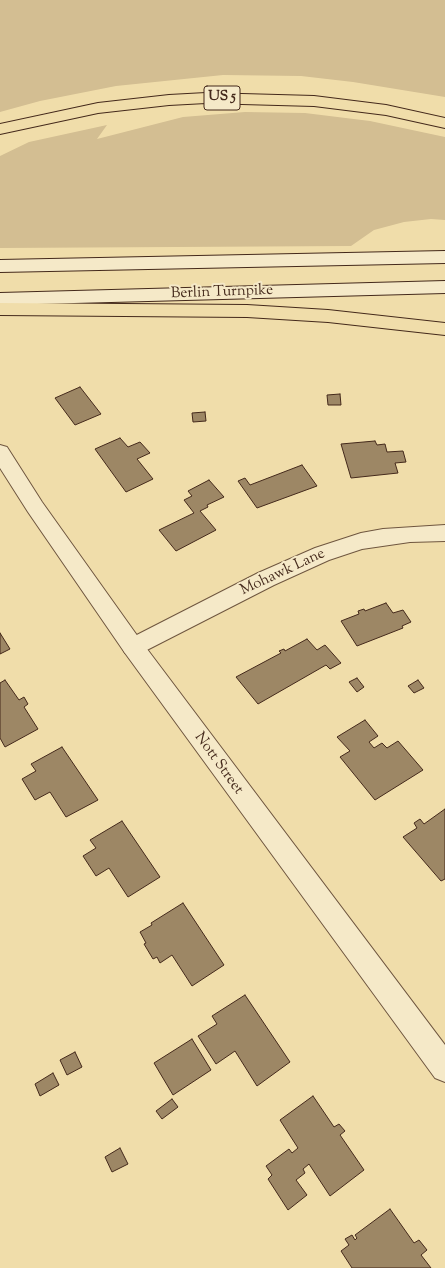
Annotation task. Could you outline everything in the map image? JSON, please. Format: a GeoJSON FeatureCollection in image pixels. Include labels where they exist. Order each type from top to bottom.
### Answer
{"type":"FeatureCollection","features":[{"type":"Feature","properties":{"kind":"highway","name":"US 5"},"geometry":{"type":"LineString","coordinates":[[0,129],[62,114],[105,107],[169,100],[220,98],[276,98],[342,104],[386,110],[445,123]]}},
{"type":"Feature","properties":{"kind":"highway"},"geometry":{"type":"LineString","coordinates":[[0,309],[118,308],[247,311],[328,316],[445,329]]}},
{"type":"Feature","properties":{"kind":"street","name":"Berlin Turnpike"},"geometry":{"type":"LineString","coordinates":[[0,266],[445,257]]}},
{"type":"Feature","properties":{"kind":"street","name":"Berlin Turnpike"},"geometry":{"type":"LineString","coordinates":[[0,299],[445,287]]}},
{"type":"Feature","properties":{"kind":"street","name":"Nott Street"},"geometry":{"type":"LineString","coordinates":[[3,461],[132,648],[445,1068]]}},
{"type":"Feature","properties":{"kind":"street","name":"Mohawk Lane"},"geometry":{"type":"LineString","coordinates":[[132,648],[266,579],[327,552],[383,537],[410,534],[445,533]]}},
{"type":"Feature","properties":{"kind":"shaded area"},"geometry":{"type":"Polygon","coordinates":[[[0,0],[445,0],[445,97],[353,82],[301,76],[223,75],[116,86],[40,101],[0,112],[0,0]]]}},
{"type":"Feature","properties":{"kind":"shaded area"},"geometry":{"type":"Polygon","coordinates":[[[245,112],[305,113],[370,121],[445,137],[445,220],[431,219],[404,222],[374,230],[351,246],[0,248],[0,156],[29,142],[107,125],[97,139],[183,117],[245,112]]]}},
{"type":"Feature","properties":{"kind":"building"},"geometry":{"type":"Polygon","coordinates":[[[80,387],[101,414],[75,425],[55,398],[80,387]]]}},
{"type":"Feature","properties":{"kind":"building"},"geometry":{"type":"Polygon","coordinates":[[[340,394],[341,405],[328,405],[327,395],[340,394]]]}},
{"type":"Feature","properties":{"kind":"building"},"geometry":{"type":"Polygon","coordinates":[[[205,412],[206,421],[193,422],[192,413],[205,412]]]}},
{"type":"Feature","properties":{"kind":"building"},"geometry":{"type":"Polygon","coordinates":[[[120,438],[128,447],[140,442],[150,453],[137,459],[153,479],[126,492],[95,449],[120,438]]]}},
{"type":"Feature","properties":{"kind":"building"},"geometry":{"type":"Polygon","coordinates":[[[375,441],[377,445],[385,444],[387,452],[403,451],[406,462],[395,463],[398,473],[351,478],[341,444],[375,441]]]}},
{"type":"Feature","properties":{"kind":"building"},"geometry":{"type":"Polygon","coordinates":[[[302,465],[317,486],[257,508],[238,481],[245,478],[250,485],[302,465]]]}},
{"type":"Feature","properties":{"kind":"building"},"geometry":{"type":"Polygon","coordinates":[[[209,480],[224,497],[207,505],[208,507],[200,511],[216,530],[176,551],[159,530],[194,513],[184,500],[192,496],[188,491],[209,480]]]}},
{"type":"Feature","properties":{"kind":"building"},"geometry":{"type":"Polygon","coordinates":[[[386,603],[393,613],[403,610],[411,622],[402,626],[403,628],[357,646],[341,621],[359,614],[358,611],[364,609],[365,611],[386,603]]]}},
{"type":"Feature","properties":{"kind":"building"},"geometry":{"type":"Polygon","coordinates":[[[0,633],[10,649],[0,654],[0,633]]]}},
{"type":"Feature","properties":{"kind":"building"},"geometry":{"type":"Polygon","coordinates":[[[307,639],[317,650],[325,645],[341,663],[330,669],[326,665],[258,704],[236,677],[281,653],[279,651],[284,649],[285,651],[307,639]]]}},
{"type":"Feature","properties":{"kind":"building"},"geometry":{"type":"Polygon","coordinates":[[[357,678],[364,687],[357,692],[349,682],[357,678]]]}},
{"type":"Feature","properties":{"kind":"building"},"geometry":{"type":"Polygon","coordinates":[[[5,680],[19,700],[24,697],[28,704],[24,707],[38,729],[5,747],[0,738],[0,683],[5,680]]]}},
{"type":"Feature","properties":{"kind":"building"},"geometry":{"type":"Polygon","coordinates":[[[418,680],[424,688],[414,693],[408,686],[418,680]]]}},
{"type":"Feature","properties":{"kind":"building"},"geometry":{"type":"Polygon","coordinates":[[[365,720],[378,736],[369,742],[374,748],[382,743],[387,748],[398,741],[423,770],[375,800],[340,757],[350,751],[337,737],[365,720]]]}},
{"type":"Feature","properties":{"kind":"building"},"geometry":{"type":"Polygon","coordinates":[[[62,747],[98,800],[66,817],[50,792],[35,800],[22,779],[36,771],[31,764],[62,747]]]}},
{"type":"Feature","properties":{"kind":"building"},"geometry":{"type":"Polygon","coordinates":[[[445,809],[445,879],[441,881],[403,837],[417,828],[414,823],[420,819],[424,824],[445,809]]]}},
{"type":"Feature","properties":{"kind":"building"},"geometry":{"type":"Polygon","coordinates":[[[122,821],[160,877],[128,897],[109,868],[96,876],[83,856],[96,848],[90,840],[122,821]]]}},
{"type":"Feature","properties":{"kind":"building"},"geometry":{"type":"Polygon","coordinates":[[[183,903],[224,965],[192,986],[172,955],[160,963],[157,957],[153,959],[144,944],[146,943],[140,932],[152,925],[151,923],[183,903]]]}},
{"type":"Feature","properties":{"kind":"building"},"geometry":{"type":"Polygon","coordinates":[[[245,995],[290,1062],[257,1086],[235,1051],[216,1064],[198,1036],[217,1024],[212,1016],[245,995]]]}},
{"type":"Feature","properties":{"kind":"building"},"geometry":{"type":"Polygon","coordinates":[[[192,1039],[211,1070],[173,1095],[154,1063],[192,1039]]]}},
{"type":"Feature","properties":{"kind":"building"},"geometry":{"type":"Polygon","coordinates":[[[75,1052],[82,1067],[67,1075],[60,1060],[75,1052]]]}},
{"type":"Feature","properties":{"kind":"building"},"geometry":{"type":"Polygon","coordinates":[[[53,1073],[59,1085],[40,1096],[35,1084],[53,1073]]]}},
{"type":"Feature","properties":{"kind":"building"},"geometry":{"type":"Polygon","coordinates":[[[313,1096],[334,1127],[339,1124],[345,1131],[340,1135],[364,1170],[330,1196],[309,1164],[303,1169],[305,1173],[296,1180],[307,1195],[288,1210],[268,1179],[272,1175],[266,1166],[289,1149],[292,1153],[298,1148],[280,1120],[313,1096]]]}},
{"type":"Feature","properties":{"kind":"building"},"geometry":{"type":"Polygon","coordinates":[[[172,1099],[178,1107],[162,1119],[156,1111],[172,1099]]]}},
{"type":"Feature","properties":{"kind":"building"},"geometry":{"type":"Polygon","coordinates":[[[120,1148],[128,1164],[112,1172],[105,1157],[120,1148]]]}},
{"type":"Feature","properties":{"kind":"building"},"geometry":{"type":"Polygon","coordinates":[[[390,1209],[414,1243],[419,1240],[427,1250],[421,1255],[431,1268],[352,1268],[341,1251],[349,1245],[345,1239],[352,1235],[355,1240],[357,1238],[355,1235],[390,1209]]]}}]}
